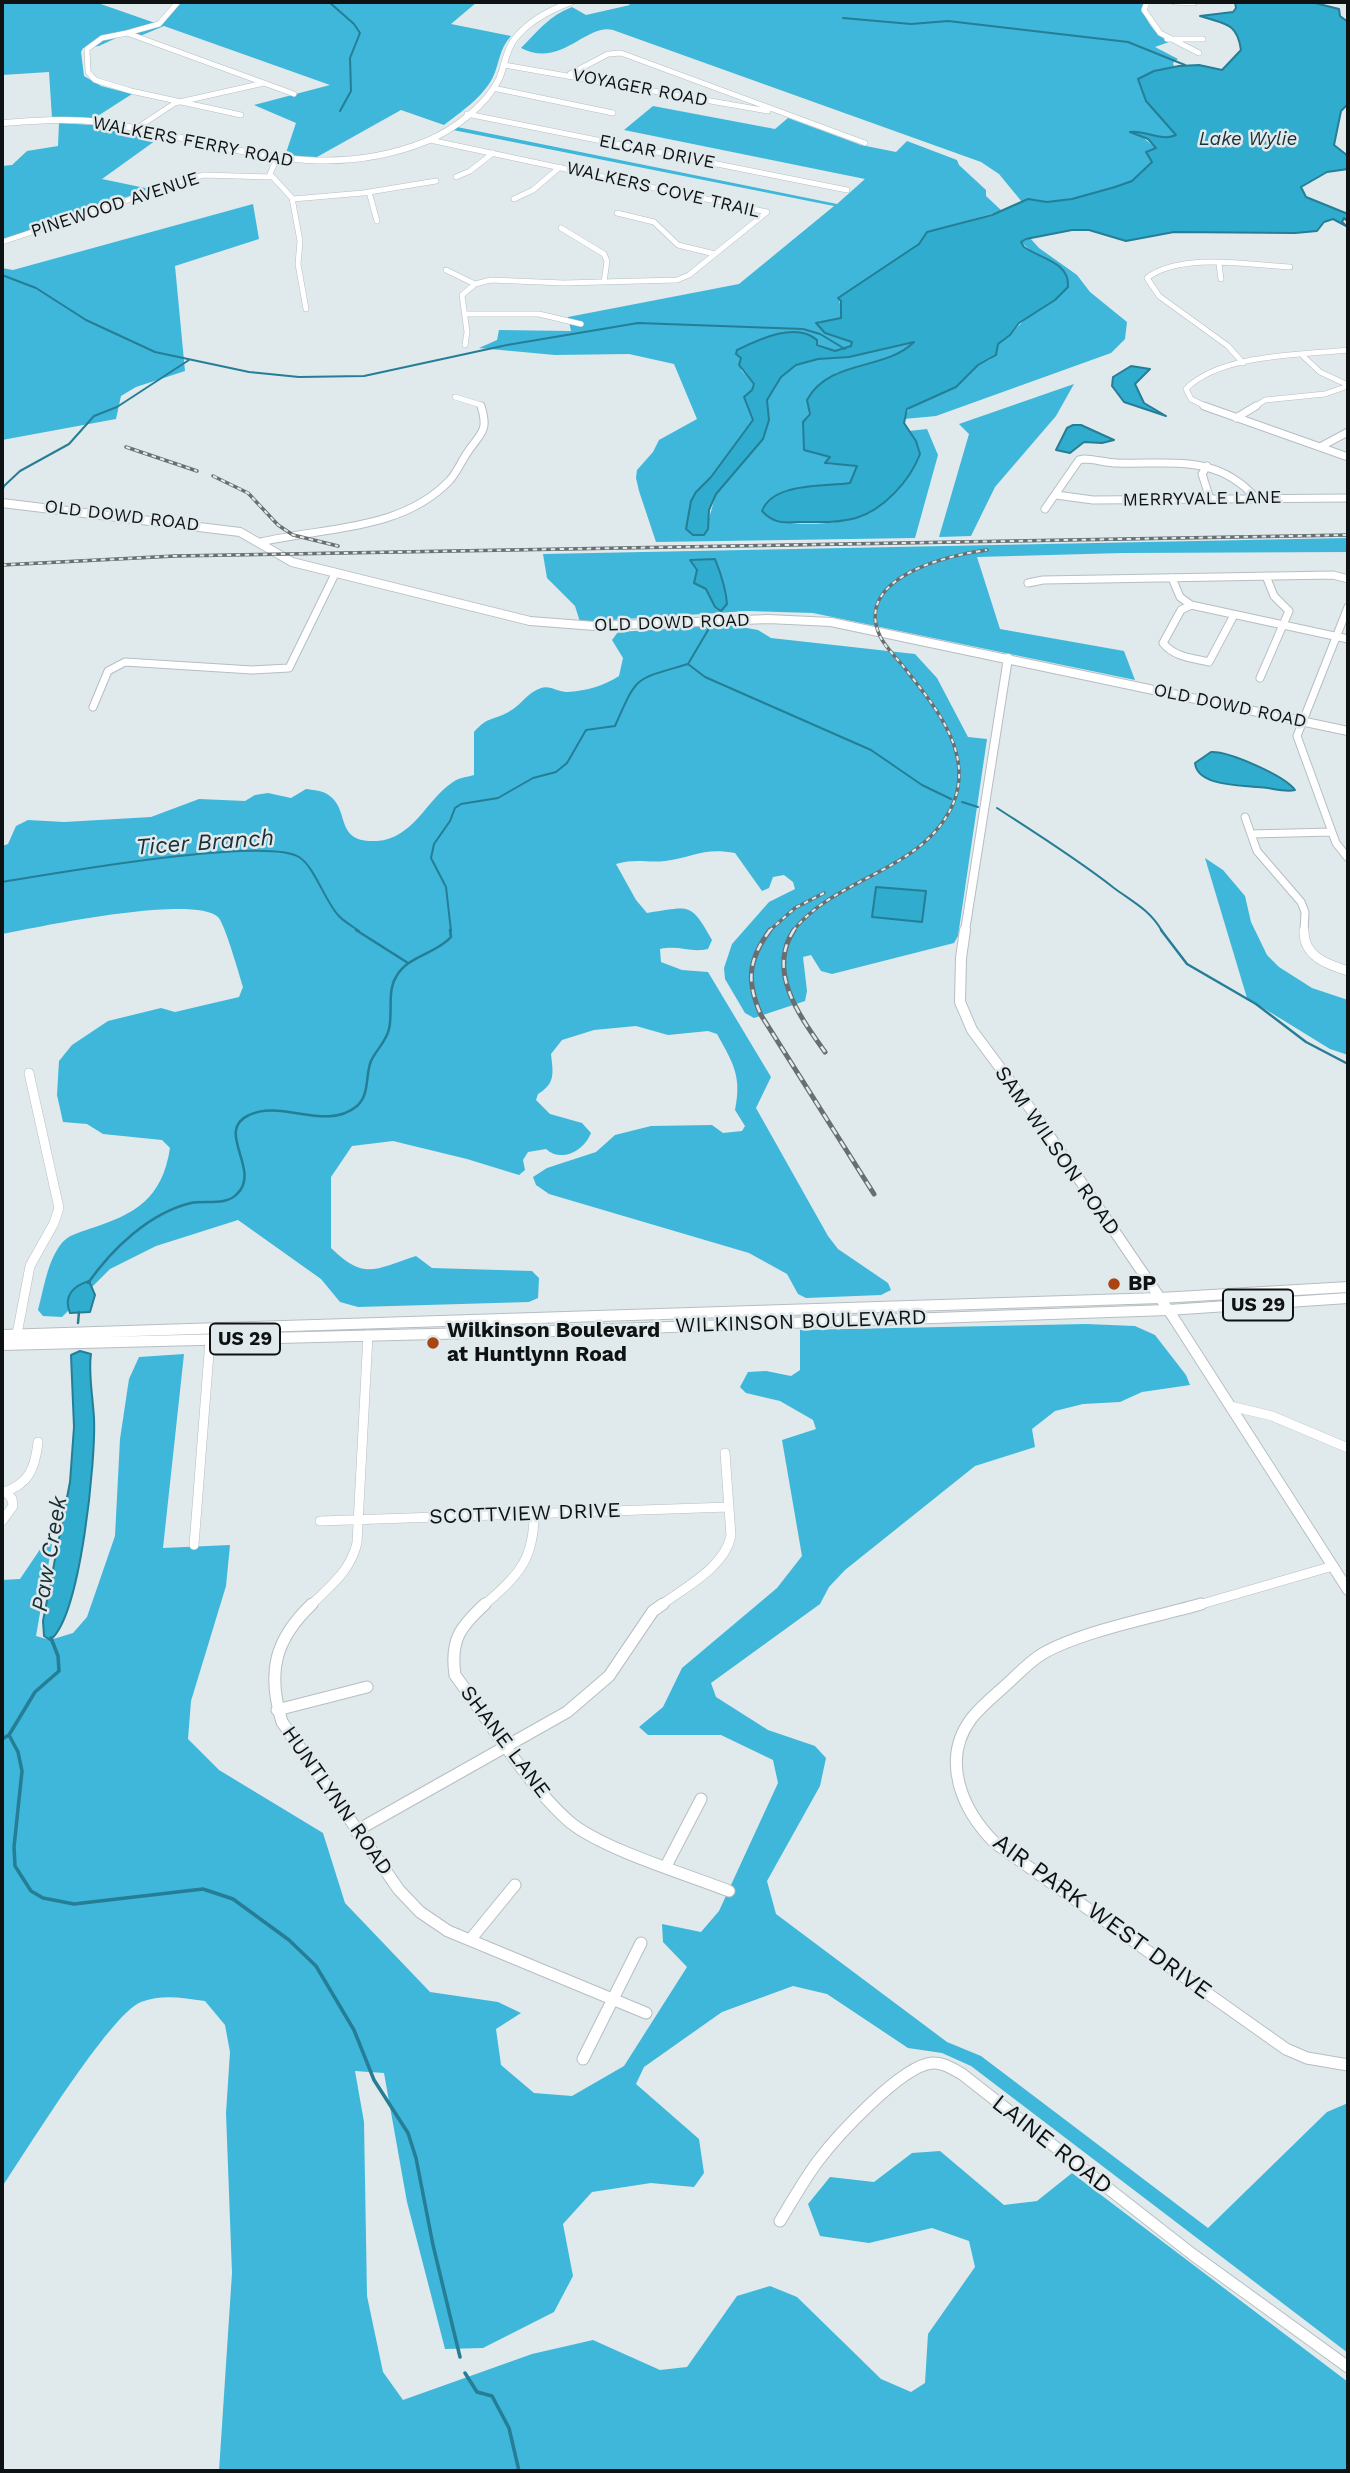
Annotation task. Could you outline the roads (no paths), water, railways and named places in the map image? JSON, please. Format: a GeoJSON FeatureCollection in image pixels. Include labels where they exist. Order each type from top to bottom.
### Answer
{"type":"FeatureCollection","features":[{"type":"Feature","properties":{"kind":"main road","name":"WILKINSON BOULEVARD"},"geometry":{"type":"LineString","coordinates":[[2,1343],[210,1340],[264,1332],[368,1335],[1164,1304],[1348,1287]]}},
{"type":"Feature","properties":{"kind":"main road","name":"WILKINSON BOULEVARD"},"geometry":{"type":"LineString","coordinates":[[9,1335],[264,1332],[1348,1298]]}},
{"type":"Feature","properties":{"kind":"main road"},"geometry":{"type":"LineString","coordinates":[[2,1343],[13,1338],[9,1335]]}},
{"type":"Feature","properties":{"kind":"street"},"geometry":{"type":"LineString","coordinates":[[178,2],[160,23],[109,36],[93,43],[87,49],[86,59],[92,79],[117,88],[241,115]]}},
{"type":"Feature","properties":{"kind":"street","name":"WALKERS FERRY ROAD"},"geometry":{"type":"LineString","coordinates":[[2,123],[74,120],[298,163],[337,161],[393,151],[429,139],[467,114],[493,88],[504,65],[508,48],[523,31],[546,13],[571,2]]}},
{"type":"Feature","properties":{"kind":"street"},"geometry":{"type":"LineString","coordinates":[[1147,2],[1143,7],[1154,30],[1166,39],[1199,53]]}},
{"type":"Feature","properties":{"kind":"street"},"geometry":{"type":"LineString","coordinates":[[1174,2],[1194,3]]}},
{"type":"Feature","properties":{"kind":"street"},"geometry":{"type":"LineString","coordinates":[[127,33],[294,94]]}},
{"type":"Feature","properties":{"kind":"street"},"geometry":{"type":"LineString","coordinates":[[1166,39],[1203,39]]}},
{"type":"Feature","properties":{"kind":"street"},"geometry":{"type":"LineString","coordinates":[[570,74],[616,52],[865,143]]}},
{"type":"Feature","properties":{"kind":"street","name":"VOYAGER ROAD"},"geometry":{"type":"LineString","coordinates":[[504,65],[570,74],[749,108],[776,110]]}},
{"type":"Feature","properties":{"kind":"street"},"geometry":{"type":"LineString","coordinates":[[134,130],[173,104],[264,83]]}},
{"type":"Feature","properties":{"kind":"street"},"geometry":{"type":"LineString","coordinates":[[493,88],[613,113]]}},
{"type":"Feature","properties":{"kind":"street","name":"ELCAR DRIVE"},"geometry":{"type":"LineString","coordinates":[[467,114],[847,190]]}},
{"type":"Feature","properties":{"kind":"street","name":"WALKERS COVE TRAIL"},"geometry":{"type":"LineString","coordinates":[[429,139],[766,211],[767,214],[689,275],[677,280],[500,280],[475,284]]}},
{"type":"Feature","properties":{"kind":"street"},"geometry":{"type":"LineString","coordinates":[[456,177],[470,171],[493,153]]}},
{"type":"Feature","properties":{"kind":"street"},"geometry":{"type":"LineString","coordinates":[[276,160],[271,177],[287,190],[293,200],[300,241],[298,264],[306,309]]}},
{"type":"Feature","properties":{"kind":"street"},"geometry":{"type":"LineString","coordinates":[[514,199],[533,190],[560,167]]}},
{"type":"Feature","properties":{"kind":"street","name":"PINEWOOD AVENUE"},"geometry":{"type":"LineString","coordinates":[[2,242],[204,175],[271,177]]}},
{"type":"Feature","properties":{"kind":"street"},"geometry":{"type":"LineString","coordinates":[[293,200],[436,181]]}},
{"type":"Feature","properties":{"kind":"street"},"geometry":{"type":"LineString","coordinates":[[369,192],[377,221]]}},
{"type":"Feature","properties":{"kind":"street"},"geometry":{"type":"LineString","coordinates":[[617,213],[654,222],[677,244],[715,254]]}},
{"type":"Feature","properties":{"kind":"street"},"geometry":{"type":"LineString","coordinates":[[561,228],[604,254],[607,261],[604,282]]}},
{"type":"Feature","properties":{"kind":"street"},"geometry":{"type":"LineString","coordinates":[[1243,363],[1229,347],[1189,320],[1147,281],[1151,273],[1186,264],[1290,267]]}},
{"type":"Feature","properties":{"kind":"street"},"geometry":{"type":"LineString","coordinates":[[1219,264],[1221,279]]}},
{"type":"Feature","properties":{"kind":"street"},"geometry":{"type":"LineString","coordinates":[[446,270],[475,284],[462,295],[465,345]]}},
{"type":"Feature","properties":{"kind":"street"},"geometry":{"type":"LineString","coordinates":[[465,314],[499,313],[550,317],[581,324]]}},
{"type":"Feature","properties":{"kind":"street"},"geometry":{"type":"LineString","coordinates":[[1348,350],[1214,369],[1192,381],[1186,389],[1194,402],[1348,457]]}},
{"type":"Feature","properties":{"kind":"street"},"geometry":{"type":"LineString","coordinates":[[1303,356],[1320,372],[1348,386]]}},
{"type":"Feature","properties":{"kind":"street"},"geometry":{"type":"LineString","coordinates":[[1236,418],[1265,400],[1325,394],[1348,386]]}},
{"type":"Feature","properties":{"kind":"street"},"geometry":{"type":"LineString","coordinates":[[261,542],[304,532],[378,522],[414,507],[445,485],[480,438],[486,423],[481,405],[455,397]]}},
{"type":"Feature","properties":{"kind":"street"},"geometry":{"type":"LineString","coordinates":[[1320,447],[1348,432]]}},
{"type":"Feature","properties":{"kind":"street"},"geometry":{"type":"LineString","coordinates":[[1045,509],[1079,460],[1085,459],[1112,463],[1187,463],[1207,466],[1242,482],[1256,498]]}},
{"type":"Feature","properties":{"kind":"street"},"geometry":{"type":"LineString","coordinates":[[1207,466],[1202,474],[1210,499]]}},
{"type":"Feature","properties":{"kind":"street","name":"MERRYVALE LANE"},"geometry":{"type":"LineString","coordinates":[[1056,495],[1086,500],[1348,498]]}},
{"type":"Feature","properties":{"kind":"street","name":"OLD DOWD ROAD"},"geometry":{"type":"LineString","coordinates":[[2,503],[240,532],[292,562],[530,621],[595,626],[782,618],[831,622],[1348,731]]}},
{"type":"Feature","properties":{"kind":"street"},"geometry":{"type":"LineString","coordinates":[[93,707],[108,671],[125,662],[252,670],[289,668],[335,574]]}},
{"type":"Feature","properties":{"kind":"street"},"geometry":{"type":"LineString","coordinates":[[1028,583],[1044,580],[1333,575],[1348,579]]}},
{"type":"Feature","properties":{"kind":"street"},"geometry":{"type":"LineString","coordinates":[[1260,678],[1289,611],[1275,596],[1266,576]]}},
{"type":"Feature","properties":{"kind":"street"},"geometry":{"type":"LineString","coordinates":[[1172,578],[1180,597],[1191,605],[1348,639]]}},
{"type":"Feature","properties":{"kind":"street"},"geometry":{"type":"LineString","coordinates":[[1191,605],[1181,610],[1163,643],[1167,649],[1209,662],[1234,615]]}},
{"type":"Feature","properties":{"kind":"street"},"geometry":{"type":"LineString","coordinates":[[1348,607],[1297,736],[1336,843],[1348,858]]}},
{"type":"Feature","properties":{"kind":"street","name":"SAM WILSON ROAD"},"geometry":{"type":"LineString","coordinates":[[1008,658],[961,958],[960,1002],[972,1030],[1038,1119],[1164,1304],[1348,1590]]}},
{"type":"Feature","properties":{"kind":"street"},"geometry":{"type":"LineString","coordinates":[[1245,817],[1257,851],[1301,902],[1305,912],[1304,941],[1307,950],[1325,964],[1348,971]]}},
{"type":"Feature","properties":{"kind":"street"},"geometry":{"type":"LineString","coordinates":[[1251,834],[1332,832]]}},
{"type":"Feature","properties":{"kind":"street"},"geometry":{"type":"LineString","coordinates":[[9,1335],[30,1266],[59,1208],[29,1073]]}},
{"type":"Feature","properties":{"kind":"street","name":"HUNTLYNN ROAD"},"geometry":{"type":"LineString","coordinates":[[368,1335],[354,1555],[349,1565],[296,1620],[281,1644],[272,1682],[277,1710],[293,1741],[408,1902],[433,1922],[470,1940],[646,2013]]}},
{"type":"Feature","properties":{"kind":"street"},"geometry":{"type":"LineString","coordinates":[[194,1545],[210,1340]]}},
{"type":"Feature","properties":{"kind":"street"},"geometry":{"type":"LineString","coordinates":[[1230,1406],[1240,1406],[1257,1412],[1348,1448]]}},
{"type":"Feature","properties":{"kind":"street"},"geometry":{"type":"LineString","coordinates":[[2,1521],[13,1506],[12,1499],[4,1492],[30,1478],[35,1471],[38,1442]]}},
{"type":"Feature","properties":{"kind":"street"},"geometry":{"type":"LineString","coordinates":[[356,1831],[567,1712],[609,1676],[653,1611],[716,1564],[729,1545],[725,1454]]}},
{"type":"Feature","properties":{"kind":"street","name":"SCOTTVIEW DRIVE"},"geometry":{"type":"LineString","coordinates":[[320,1521],[729,1507]]}},
{"type":"Feature","properties":{"kind":"street","name":"SHANE LANE"},"geometry":{"type":"LineString","coordinates":[[534,1514],[533,1541],[523,1566],[464,1624],[452,1649],[455,1675],[546,1798],[573,1824],[609,1844],[729,1891]]}},
{"type":"Feature","properties":{"kind":"street","name":"AIR PARK WEST DRIVE"},"geometry":{"type":"LineString","coordinates":[[1333,1566],[1082,1638],[1042,1654],[970,1720],[961,1738],[956,1769],[957,1783],[969,1813],[995,1843],[1286,2049],[1307,2058],[1348,2065]]}},
{"type":"Feature","properties":{"kind":"street"},"geometry":{"type":"LineString","coordinates":[[277,1710],[367,1687]]}},
{"type":"Feature","properties":{"kind":"street"},"geometry":{"type":"LineString","coordinates":[[666,1866],[701,1799]]}},
{"type":"Feature","properties":{"kind":"street"},"geometry":{"type":"LineString","coordinates":[[470,1940],[514,1885]]}},
{"type":"Feature","properties":{"kind":"street"},"geometry":{"type":"LineString","coordinates":[[583,2059],[641,1943]]}},
{"type":"Feature","properties":{"kind":"street","name":"LAINE ROAD"},"geometry":{"type":"LineString","coordinates":[[780,2221],[822,2157],[853,2123],[918,2066],[941,2064],[988,2095],[1192,2254],[1348,2367]]}},
{"type":"Feature","properties":{"kind":"water","name":"Lake Wylie"},"geometry":{"type":"Polygon","coordinates":[[[1235,2],[1311,2],[1339,9],[1340,16],[1348,22],[1348,104],[1341,111],[1334,145],[1348,156],[1348,169],[1327,172],[1301,187],[1306,197],[1348,214],[1348,222],[1344,218],[1342,222],[1348,227],[1333,219],[1324,222],[1317,231],[1295,233],[1174,232],[1126,241],[1089,230],[1072,230],[1026,239],[1021,242],[1024,247],[1053,262],[1064,272],[1068,287],[1055,300],[1019,323],[1010,335],[998,344],[996,355],[978,365],[956,387],[907,409],[904,423],[916,441],[920,454],[910,474],[885,501],[856,518],[835,521],[780,522],[762,511],[768,502],[788,490],[850,483],[857,466],[825,463],[830,457],[804,450],[803,422],[810,414],[807,400],[817,387],[829,378],[843,371],[888,358],[914,342],[849,357],[818,359],[796,365],[781,377],[767,400],[769,420],[763,439],[716,494],[709,510],[708,529],[704,535],[693,535],[686,529],[691,501],[696,492],[711,477],[753,420],[744,397],[754,384],[739,365],[741,358],[736,354],[737,350],[766,337],[788,332],[808,335],[817,340],[817,345],[835,351],[851,346],[852,342],[825,333],[816,323],[841,318],[841,301],[838,298],[919,244],[927,232],[992,215],[1028,199],[1047,202],[1072,199],[1132,181],[1152,162],[1146,152],[1156,148],[1148,139],[1130,132],[1165,137],[1176,135],[1146,101],[1138,79],[1154,71],[1179,66],[1199,65],[1222,70],[1241,50],[1239,41],[1233,29],[1200,16],[1233,12],[1236,8],[1235,2]]]}},
{"type":"Feature","properties":{"kind":"water"},"geometry":{"type":"Polygon","coordinates":[[[1131,366],[1150,369],[1135,384],[1144,403],[1166,416],[1124,402],[1112,386],[1113,377],[1131,366]]]}},
{"type":"Feature","properties":{"kind":"water"},"geometry":{"type":"Polygon","coordinates":[[[1081,425],[1114,440],[1102,443],[1084,442],[1070,453],[1056,450],[1067,428],[1081,425]]]}},
{"type":"Feature","properties":{"kind":"water"},"geometry":{"type":"Polygon","coordinates":[[[715,559],[727,604],[721,611],[715,607],[706,589],[694,583],[697,570],[690,560],[715,559]]]}},
{"type":"Feature","properties":{"kind":"water"},"geometry":{"type":"Polygon","coordinates":[[[1211,752],[1256,765],[1295,790],[1230,785],[1211,780],[1198,771],[1195,763],[1211,752]]]}},
{"type":"Feature","properties":{"kind":"water"},"geometry":{"type":"Polygon","coordinates":[[[876,887],[926,891],[922,922],[872,917],[876,887]]]}},
{"type":"Feature","properties":{"kind":"water"},"geometry":{"type":"Polygon","coordinates":[[[89,1281],[95,1295],[90,1312],[70,1313],[68,1302],[71,1292],[89,1281]]]}},
{"type":"Feature","properties":{"kind":"water"},"geometry":{"type":"Polygon","coordinates":[[[80,1351],[91,1354],[94,1438],[89,1499],[78,1570],[70,1601],[61,1625],[50,1640],[44,1636],[43,1621],[70,1482],[74,1427],[71,1355],[80,1351]]]}},
{"type":"Feature","properties":{"kind":"waterway"},"geometry":{"type":"LineString","coordinates":[[329,2],[354,24],[360,33],[350,58],[351,91],[340,111]]}},
{"type":"Feature","properties":{"kind":"waterway"},"geometry":{"type":"LineString","coordinates":[[843,18],[911,24],[948,21],[1128,42],[1185,65]]}},
{"type":"Feature","properties":{"kind":"waterway"},"geometry":{"type":"LineString","coordinates":[[2,275],[36,288],[86,320],[155,352],[249,372],[299,377],[364,376],[507,345],[638,323],[803,329],[820,334],[845,349]]}},
{"type":"Feature","properties":{"kind":"waterway"},"geometry":{"type":"LineString","coordinates":[[2,492],[4,486],[20,471],[69,444],[94,416],[117,407],[189,360]]}},
{"type":"Feature","properties":{"kind":"waterway","name":"Paw Creek"},"geometry":{"type":"LineString","coordinates":[[688,664],[711,625]]}},
{"type":"Feature","properties":{"kind":"waterway","name":"Paw Creek"},"geometry":{"type":"LineString","coordinates":[[451,931],[446,887],[431,858],[434,844],[450,821],[455,808],[461,804],[498,798],[533,778],[556,772],[567,763],[586,730],[615,726],[634,688],[640,682],[657,673],[688,664]]}},
{"type":"Feature","properties":{"kind":"waterway"},"geometry":{"type":"LineString","coordinates":[[688,664],[705,677],[871,750],[922,785],[951,799]]}},
{"type":"Feature","properties":{"kind":"waterway"},"geometry":{"type":"LineString","coordinates":[[962,802],[978,807]]}},
{"type":"Feature","properties":{"kind":"waterway"},"geometry":{"type":"LineString","coordinates":[[997,808],[1141,907],[1162,931]]}},
{"type":"Feature","properties":{"kind":"waterway","name":"Ticer Branch"},"geometry":{"type":"LineString","coordinates":[[2,882],[156,859],[245,851],[279,852],[299,857],[315,876],[338,915],[359,931]]}},
{"type":"Feature","properties":{"kind":"waterway","name":"Ticer Branch"},"geometry":{"type":"LineString","coordinates":[[356,930],[408,963]]}},
{"type":"Feature","properties":{"kind":"waterway","name":"Paw Creek"},"geometry":{"type":"LineString","coordinates":[[88,1283],[120,1245],[161,1215],[191,1203],[227,1200],[237,1194],[243,1184],[244,1174],[236,1131],[239,1122],[249,1115],[275,1111],[332,1116],[357,1106],[366,1090],[371,1061],[389,1029],[392,989],[396,977],[407,964],[445,943],[451,937],[450,930]]}},
{"type":"Feature","properties":{"kind":"waterway"},"geometry":{"type":"LineString","coordinates":[[1161,930],[1187,964],[1256,1004],[1306,1042],[1348,1064]]}},
{"type":"Feature","properties":{"kind":"waterway","name":"Paw Creek"},"geometry":{"type":"LineString","coordinates":[[78,1323],[79,1312]]}},
{"type":"Feature","properties":{"kind":"waterway","name":"Paw Creek"},"geometry":{"type":"LineString","coordinates":[[9,1735],[35,1692],[59,1671],[58,1656],[51,1638]]}},
{"type":"Feature","properties":{"kind":"waterway","name":"Paw Creek"},"geometry":{"type":"LineString","coordinates":[[2,1739],[9,1735]]}},
{"type":"Feature","properties":{"kind":"waterway"},"geometry":{"type":"LineString","coordinates":[[9,1735],[18,1752],[22,1771],[14,1847],[15,1866],[31,1891],[43,1898],[74,1904],[203,1889],[233,1899],[289,1940],[316,1966],[354,2030],[374,2080],[408,2133],[416,2158],[433,2245],[460,2357]]}},
{"type":"Feature","properties":{"kind":"waterway"},"geometry":{"type":"LineString","coordinates":[[465,2373],[477,2392],[492,2396],[509,2428],[519,2471]]}},
{"type":"Feature","properties":{"kind":"railway"},"geometry":{"type":"LineString","coordinates":[[126,447],[197,471]]}},
{"type":"Feature","properties":{"kind":"railway"},"geometry":{"type":"LineString","coordinates":[[213,476],[248,493],[278,525],[293,535],[338,546]]}},
{"type":"Feature","properties":{"kind":"railway"},"geometry":{"type":"LineString","coordinates":[[2,565],[175,556],[1348,535]]}},
{"type":"Feature","properties":{"kind":"railway"},"geometry":{"type":"LineString","coordinates":[[794,930],[832,898],[901,860],[921,845],[939,827],[953,804],[959,766],[948,730],[927,696],[882,640],[875,616],[880,599],[891,585],[908,573],[950,557],[987,550]]}},
{"type":"Feature","properties":{"kind":"railway"},"geometry":{"type":"LineString","coordinates":[[770,930],[795,908],[824,893]]}},
{"type":"Feature","properties":{"kind":"railway"},"geometry":{"type":"LineString","coordinates":[[770,930],[757,951],[752,971],[751,981],[756,1003],[874,1194]]}},
{"type":"Feature","properties":{"kind":"railway"},"geometry":{"type":"LineString","coordinates":[[794,930],[786,946],[785,978],[797,1010],[825,1052]]}},
{"type":"Feature","properties":{"kind":"place","name":"BP"},"geometry":{"type":"Point","coordinates":[1114,1284]}},
{"type":"Feature","properties":{"kind":"place","name":"Wilkinson Boulevard at Huntlynn Road"},"geometry":{"type":"Point","coordinates":[433,1343]}}]}
